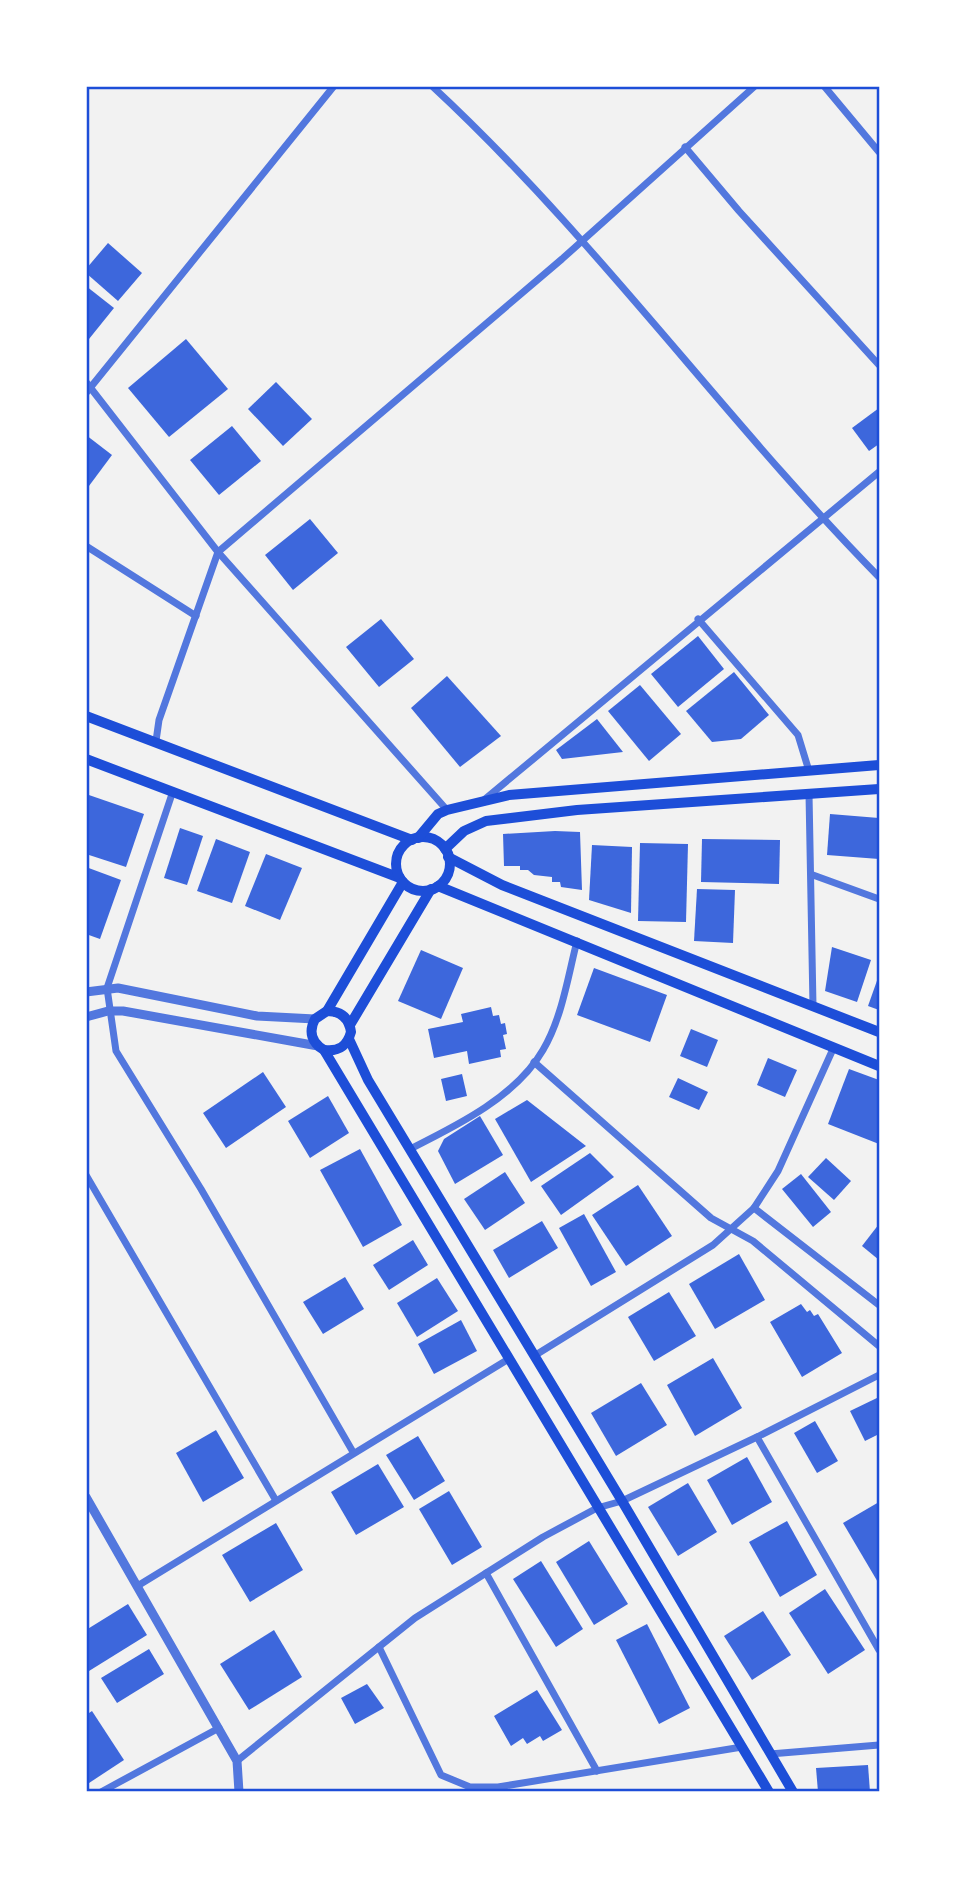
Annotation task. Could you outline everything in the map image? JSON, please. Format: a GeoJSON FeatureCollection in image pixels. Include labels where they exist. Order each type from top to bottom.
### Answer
{"type":"FeatureCollection","features":[{"type":"Feature","properties":{"kind":"main road"},"geometry":{"type":"LineString","coordinates":[[86,716],[415,839],[433,839],[447,853],[502,885],[879,1031]]}},
{"type":"Feature","properties":{"kind":"main road"},"geometry":{"type":"LineString","coordinates":[[86,759],[402,880],[419,891],[435,888],[577,941],[879,1066]]}},
{"type":"Feature","properties":{"kind":"main road"},"geometry":{"type":"LineString","coordinates":[[402,880],[396,866],[398,853],[438,814],[484,800],[521,794],[879,765]]}},
{"type":"Feature","properties":{"kind":"main road"},"geometry":{"type":"LineString","coordinates":[[793,1792],[622,1501],[368,1080],[349,1039],[350,1025],[435,888],[448,873],[447,853],[464,831],[486,821],[577,810],[879,789]]}},
{"type":"Feature","properties":{"kind":"main road"},"geometry":{"type":"LineString","coordinates":[[402,880],[327,1011],[314,1019],[311,1033],[769,1792]]}},
{"type":"Feature","properties":{"kind":"main road"},"geometry":{"type":"LineString","coordinates":[[327,1011],[341,1014],[350,1025]]}},
{"type":"Feature","properties":{"kind":"main road"},"geometry":{"type":"LineString","coordinates":[[321,1048],[339,1049],[349,1039]]}},
{"type":"Feature","properties":{"kind":"street"},"geometry":{"type":"LineString","coordinates":[[334,86],[88,387],[218,552],[447,810]]}},
{"type":"Feature","properties":{"kind":"street"},"geometry":{"type":"LineString","coordinates":[[432,86],[583,240],[821,517],[879,577]]}},
{"type":"Feature","properties":{"kind":"street"},"geometry":{"type":"LineString","coordinates":[[156,741],[159,720],[218,552],[583,240],[755,86]]}},
{"type":"Feature","properties":{"kind":"street"},"geometry":{"type":"LineString","coordinates":[[824,86],[879,152]]}},
{"type":"Feature","properties":{"kind":"street"},"geometry":{"type":"LineString","coordinates":[[685,147],[739,211],[879,365]]}},
{"type":"Feature","properties":{"kind":"street"},"geometry":{"type":"LineString","coordinates":[[484,800],[698,619],[879,472]]}},
{"type":"Feature","properties":{"kind":"street"},"geometry":{"type":"LineString","coordinates":[[86,546],[196,615]]}},
{"type":"Feature","properties":{"kind":"street"},"geometry":{"type":"LineString","coordinates":[[698,619],[798,735],[809,771]]}},
{"type":"Feature","properties":{"kind":"street"},"geometry":{"type":"LineString","coordinates":[[173,792],[107,988],[108,1011],[116,1051],[201,1189],[353,1452]]}},
{"type":"Feature","properties":{"kind":"street"},"geometry":{"type":"LineString","coordinates":[[809,794],[813,875],[813,1006]]}},
{"type":"Feature","properties":{"kind":"street"},"geometry":{"type":"LineString","coordinates":[[813,875],[879,899]]}},
{"type":"Feature","properties":{"kind":"street"},"geometry":{"type":"LineString","coordinates":[[410,1149],[448,1130],[496,1099],[534,1062],[543,1050],[553,1027],[577,941]]}},
{"type":"Feature","properties":{"kind":"street"},"geometry":{"type":"LineString","coordinates":[[86,992],[107,988],[257,1016],[314,1019]]}},
{"type":"Feature","properties":{"kind":"street"},"geometry":{"type":"LineString","coordinates":[[86,1017],[108,1011],[321,1048]]}},
{"type":"Feature","properties":{"kind":"street"},"geometry":{"type":"LineString","coordinates":[[534,1356],[732,1230],[754,1208],[778,1171],[833,1049]]}},
{"type":"Feature","properties":{"kind":"street"},"geometry":{"type":"LineString","coordinates":[[534,1062],[710,1219],[753,1241],[879,1346]]}},
{"type":"Feature","properties":{"kind":"street"},"geometry":{"type":"LineString","coordinates":[[86,1175],[275,1499]]}},
{"type":"Feature","properties":{"kind":"street"},"geometry":{"type":"LineString","coordinates":[[754,1208],[879,1304]]}},
{"type":"Feature","properties":{"kind":"street"},"geometry":{"type":"LineString","coordinates":[[139,1585],[275,1499],[507,1360]]}},
{"type":"Feature","properties":{"kind":"street"},"geometry":{"type":"LineString","coordinates":[[237,1761],[415,1618],[486,1573],[597,1508],[622,1501],[879,1375]]}},
{"type":"Feature","properties":{"kind":"street"},"geometry":{"type":"LineString","coordinates":[[757,1437],[879,1650]]}},
{"type":"Feature","properties":{"kind":"street"},"geometry":{"type":"LineString","coordinates":[[86,1497],[139,1585],[237,1761],[239,1792]]}},
{"type":"Feature","properties":{"kind":"street"},"geometry":{"type":"LineString","coordinates":[[486,1573],[597,1771]]}},
{"type":"Feature","properties":{"kind":"street"},"geometry":{"type":"LineString","coordinates":[[379,1647],[442,1775],[470,1787],[498,1787],[742,1747]]}},
{"type":"Feature","properties":{"kind":"street"},"geometry":{"type":"LineString","coordinates":[[101,1792],[219,1728]]}},
{"type":"Feature","properties":{"kind":"street"},"geometry":{"type":"LineString","coordinates":[[770,1754],[879,1745]]}},
{"type":"Feature","properties":{"kind":"building"},"geometry":{"type":"Polygon","coordinates":[[[108,243],[142,273],[118,301],[86,273],[86,269],[108,243]]]}},
{"type":"Feature","properties":{"kind":"building"},"geometry":{"type":"Polygon","coordinates":[[[86,286],[114,308],[89,339],[86,337],[86,286]]]}},
{"type":"Feature","properties":{"kind":"building"},"geometry":{"type":"Polygon","coordinates":[[[186,339],[228,389],[169,437],[128,388],[186,339]]]}},
{"type":"Feature","properties":{"kind":"building"},"geometry":{"type":"Polygon","coordinates":[[[276,382],[312,419],[283,446],[248,409],[276,382]]]}},
{"type":"Feature","properties":{"kind":"building"},"geometry":{"type":"Polygon","coordinates":[[[879,408],[879,444],[869,451],[852,428],[879,408]]]}},
{"type":"Feature","properties":{"kind":"building"},"geometry":{"type":"Polygon","coordinates":[[[232,426],[261,461],[219,495],[190,460],[232,426]]]}},
{"type":"Feature","properties":{"kind":"building"},"geometry":{"type":"Polygon","coordinates":[[[86,435],[112,455],[86,490],[86,435]]]}},
{"type":"Feature","properties":{"kind":"building"},"geometry":{"type":"Polygon","coordinates":[[[310,519],[338,553],[293,590],[265,555],[310,519]]]}},
{"type":"Feature","properties":{"kind":"building"},"geometry":{"type":"Polygon","coordinates":[[[381,619],[414,659],[379,687],[346,647],[381,619]]]}},
{"type":"Feature","properties":{"kind":"building"},"geometry":{"type":"Polygon","coordinates":[[[698,636],[724,669],[678,707],[651,674],[698,636]]]}},
{"type":"Feature","properties":{"kind":"building"},"geometry":{"type":"Polygon","coordinates":[[[734,672],[769,715],[741,739],[712,742],[686,711],[734,672]]]}},
{"type":"Feature","properties":{"kind":"building"},"geometry":{"type":"Polygon","coordinates":[[[447,676],[501,736],[460,767],[411,708],[447,676]]]}},
{"type":"Feature","properties":{"kind":"building"},"geometry":{"type":"Polygon","coordinates":[[[640,685],[681,734],[649,761],[608,711],[640,685]]]}},
{"type":"Feature","properties":{"kind":"building"},"geometry":{"type":"Polygon","coordinates":[[[597,719],[623,752],[562,759],[556,750],[597,719]]]}},
{"type":"Feature","properties":{"kind":"building"},"geometry":{"type":"Polygon","coordinates":[[[86,794],[144,814],[126,867],[86,854],[86,794]]]}},
{"type":"Feature","properties":{"kind":"building"},"geometry":{"type":"Polygon","coordinates":[[[830,814],[879,818],[879,859],[827,855],[830,814]]]}},
{"type":"Feature","properties":{"kind":"building"},"geometry":{"type":"Polygon","coordinates":[[[180,828],[203,836],[187,885],[164,878],[180,828]]]}},
{"type":"Feature","properties":{"kind":"building"},"geometry":{"type":"Polygon","coordinates":[[[580,832],[582,890],[561,887],[560,882],[552,882],[552,877],[534,875],[528,870],[520,870],[520,866],[504,866],[503,834],[580,832]]]}},
{"type":"Feature","properties":{"kind":"building"},"geometry":{"type":"Polygon","coordinates":[[[216,839],[250,852],[232,903],[197,891],[216,839]]]}},
{"type":"Feature","properties":{"kind":"building"},"geometry":{"type":"Polygon","coordinates":[[[702,839],[780,840],[779,884],[701,882],[702,839]]]}},
{"type":"Feature","properties":{"kind":"building"},"geometry":{"type":"Polygon","coordinates":[[[640,843],[688,844],[686,922],[638,921],[640,843]]]}},
{"type":"Feature","properties":{"kind":"building"},"geometry":{"type":"Polygon","coordinates":[[[592,845],[632,847],[631,913],[589,900],[592,845]]]}},
{"type":"Feature","properties":{"kind":"building"},"geometry":{"type":"Polygon","coordinates":[[[266,854],[302,868],[280,920],[245,906],[266,854]]]}},
{"type":"Feature","properties":{"kind":"building"},"geometry":{"type":"Polygon","coordinates":[[[86,867],[121,880],[100,939],[86,934],[86,867]]]}},
{"type":"Feature","properties":{"kind":"building"},"geometry":{"type":"Polygon","coordinates":[[[697,889],[735,890],[733,943],[694,941],[697,889]]]}},
{"type":"Feature","properties":{"kind":"building"},"geometry":{"type":"Polygon","coordinates":[[[832,947],[871,960],[857,1002],[825,991],[832,947]]]}},
{"type":"Feature","properties":{"kind":"building"},"geometry":{"type":"Polygon","coordinates":[[[421,950],[463,968],[441,1019],[398,1001],[421,950]]]}},
{"type":"Feature","properties":{"kind":"building"},"geometry":{"type":"Polygon","coordinates":[[[594,968],[667,995],[650,1042],[577,1015],[594,968]]]}},
{"type":"Feature","properties":{"kind":"building"},"geometry":{"type":"Polygon","coordinates":[[[879,975],[879,1010],[868,1006],[879,975]]]}},
{"type":"Feature","properties":{"kind":"building"},"geometry":{"type":"Polygon","coordinates":[[[491,1007],[493,1016],[499,1015],[501,1024],[505,1023],[507,1034],[503,1035],[506,1049],[500,1050],[501,1057],[469,1064],[467,1051],[434,1058],[428,1029],[463,1022],[461,1014],[491,1007]]]}},
{"type":"Feature","properties":{"kind":"building"},"geometry":{"type":"Polygon","coordinates":[[[691,1029],[718,1040],[707,1067],[680,1056],[691,1029]]]}},
{"type":"Feature","properties":{"kind":"building"},"geometry":{"type":"Polygon","coordinates":[[[768,1058],[797,1070],[785,1097],[757,1085],[768,1058]]]}},
{"type":"Feature","properties":{"kind":"building"},"geometry":{"type":"Polygon","coordinates":[[[849,1069],[879,1080],[879,1144],[828,1124],[849,1069]]]}},
{"type":"Feature","properties":{"kind":"building"},"geometry":{"type":"Polygon","coordinates":[[[263,1072],[286,1107],[226,1148],[203,1113],[263,1072]]]}},
{"type":"Feature","properties":{"kind":"building"},"geometry":{"type":"Polygon","coordinates":[[[462,1074],[467,1096],[446,1101],[441,1079],[462,1074]]]}},
{"type":"Feature","properties":{"kind":"building"},"geometry":{"type":"Polygon","coordinates":[[[678,1078],[708,1092],[699,1110],[669,1097],[678,1078]]]}},
{"type":"Feature","properties":{"kind":"building"},"geometry":{"type":"Polygon","coordinates":[[[328,1096],[349,1133],[310,1158],[288,1121],[328,1096]]]}},
{"type":"Feature","properties":{"kind":"building"},"geometry":{"type":"Polygon","coordinates":[[[527,1100],[586,1146],[531,1182],[495,1119],[527,1100]]]}},
{"type":"Feature","properties":{"kind":"building"},"geometry":{"type":"Polygon","coordinates":[[[480,1116],[503,1155],[455,1184],[438,1151],[444,1139],[480,1116]]]}},
{"type":"Feature","properties":{"kind":"building"},"geometry":{"type":"Polygon","coordinates":[[[360,1149],[402,1225],[363,1247],[320,1170],[360,1149]]]}},
{"type":"Feature","properties":{"kind":"building"},"geometry":{"type":"Polygon","coordinates":[[[590,1153],[614,1177],[561,1215],[541,1186],[590,1153]]]}},
{"type":"Feature","properties":{"kind":"building"},"geometry":{"type":"Polygon","coordinates":[[[826,1158],[851,1181],[834,1200],[808,1177],[826,1158]]]}},
{"type":"Feature","properties":{"kind":"building"},"geometry":{"type":"Polygon","coordinates":[[[505,1172],[525,1203],[485,1230],[464,1199],[505,1172]]]}},
{"type":"Feature","properties":{"kind":"building"},"geometry":{"type":"Polygon","coordinates":[[[801,1174],[831,1212],[813,1227],[782,1189],[801,1174]]]}},
{"type":"Feature","properties":{"kind":"building"},"geometry":{"type":"Polygon","coordinates":[[[638,1185],[672,1236],[626,1266],[592,1215],[638,1185]]]}},
{"type":"Feature","properties":{"kind":"building"},"geometry":{"type":"Polygon","coordinates":[[[584,1214],[616,1272],[591,1286],[559,1228],[584,1214]]]}},
{"type":"Feature","properties":{"kind":"building"},"geometry":{"type":"Polygon","coordinates":[[[542,1221],[558,1248],[509,1278],[493,1250],[542,1221]]]}},
{"type":"Feature","properties":{"kind":"building"},"geometry":{"type":"Polygon","coordinates":[[[879,1224],[879,1260],[862,1246],[879,1224]]]}},
{"type":"Feature","properties":{"kind":"building"},"geometry":{"type":"Polygon","coordinates":[[[413,1240],[428,1265],[389,1290],[373,1265],[413,1240]]]}},
{"type":"Feature","properties":{"kind":"building"},"geometry":{"type":"Polygon","coordinates":[[[739,1254],[765,1300],[715,1329],[689,1284],[739,1254]]]}},
{"type":"Feature","properties":{"kind":"building"},"geometry":{"type":"Polygon","coordinates":[[[345,1277],[364,1309],[323,1334],[303,1302],[345,1277]]]}},
{"type":"Feature","properties":{"kind":"building"},"geometry":{"type":"Polygon","coordinates":[[[437,1278],[458,1311],[417,1337],[397,1303],[437,1278]]]}},
{"type":"Feature","properties":{"kind":"building"},"geometry":{"type":"Polygon","coordinates":[[[669,1292],[696,1336],[654,1361],[628,1317],[669,1292]]]}},
{"type":"Feature","properties":{"kind":"building"},"geometry":{"type":"Polygon","coordinates":[[[801,1304],[807,1312],[810,1310],[814,1316],[818,1314],[842,1353],[802,1377],[770,1322],[801,1304]]]}},
{"type":"Feature","properties":{"kind":"building"},"geometry":{"type":"Polygon","coordinates":[[[461,1320],[477,1351],[434,1374],[418,1344],[461,1320]]]}},
{"type":"Feature","properties":{"kind":"building"},"geometry":{"type":"Polygon","coordinates":[[[713,1358],[742,1408],[695,1436],[667,1385],[713,1358]]]}},
{"type":"Feature","properties":{"kind":"building"},"geometry":{"type":"Polygon","coordinates":[[[641,1383],[667,1425],[616,1456],[591,1413],[641,1383]]]}},
{"type":"Feature","properties":{"kind":"building"},"geometry":{"type":"Polygon","coordinates":[[[879,1397],[879,1434],[865,1441],[850,1411],[879,1397]]]}},
{"type":"Feature","properties":{"kind":"building"},"geometry":{"type":"Polygon","coordinates":[[[815,1421],[838,1461],[817,1473],[794,1433],[815,1421]]]}},
{"type":"Feature","properties":{"kind":"building"},"geometry":{"type":"Polygon","coordinates":[[[216,1430],[244,1478],[203,1502],[176,1453],[216,1430]]]}},
{"type":"Feature","properties":{"kind":"building"},"geometry":{"type":"Polygon","coordinates":[[[418,1436],[445,1481],[414,1500],[386,1455],[418,1436]]]}},
{"type":"Feature","properties":{"kind":"building"},"geometry":{"type":"Polygon","coordinates":[[[747,1457],[772,1502],[732,1525],[707,1480],[747,1457]]]}},
{"type":"Feature","properties":{"kind":"building"},"geometry":{"type":"Polygon","coordinates":[[[378,1464],[404,1507],[356,1535],[331,1492],[378,1464]]]}},
{"type":"Feature","properties":{"kind":"building"},"geometry":{"type":"Polygon","coordinates":[[[688,1483],[717,1532],[678,1556],[648,1507],[688,1483]]]}},
{"type":"Feature","properties":{"kind":"building"},"geometry":{"type":"Polygon","coordinates":[[[449,1491],[482,1547],[452,1565],[419,1509],[449,1491]]]}},
{"type":"Feature","properties":{"kind":"building"},"geometry":{"type":"Polygon","coordinates":[[[879,1502],[879,1584],[843,1523],[879,1502]]]}},
{"type":"Feature","properties":{"kind":"building"},"geometry":{"type":"Polygon","coordinates":[[[787,1521],[817,1575],[780,1597],[749,1542],[787,1521]]]}},
{"type":"Feature","properties":{"kind":"building"},"geometry":{"type":"Polygon","coordinates":[[[276,1523],[303,1570],[250,1602],[222,1555],[276,1523]]]}},
{"type":"Feature","properties":{"kind":"building"},"geometry":{"type":"Polygon","coordinates":[[[589,1541],[628,1604],[594,1625],[556,1562],[589,1541]]]}},
{"type":"Feature","properties":{"kind":"building"},"geometry":{"type":"Polygon","coordinates":[[[541,1561],[583,1629],[556,1647],[513,1579],[541,1561]]]}},
{"type":"Feature","properties":{"kind":"building"},"geometry":{"type":"Polygon","coordinates":[[[825,1589],[865,1650],[828,1674],[789,1613],[825,1589]]]}},
{"type":"Feature","properties":{"kind":"building"},"geometry":{"type":"Polygon","coordinates":[[[128,1604],[147,1635],[89,1671],[86,1665],[86,1630],[128,1604]]]}},
{"type":"Feature","properties":{"kind":"building"},"geometry":{"type":"Polygon","coordinates":[[[763,1611],[791,1655],[752,1680],[724,1636],[763,1611]]]}},
{"type":"Feature","properties":{"kind":"building"},"geometry":{"type":"Polygon","coordinates":[[[647,1624],[690,1708],[659,1724],[616,1640],[647,1624]]]}},
{"type":"Feature","properties":{"kind":"building"},"geometry":{"type":"Polygon","coordinates":[[[274,1630],[302,1677],[249,1710],[220,1664],[274,1630]]]}},
{"type":"Feature","properties":{"kind":"building"},"geometry":{"type":"Polygon","coordinates":[[[149,1649],[164,1674],[117,1703],[101,1678],[149,1649]]]}},
{"type":"Feature","properties":{"kind":"building"},"geometry":{"type":"Polygon","coordinates":[[[367,1684],[384,1708],[355,1724],[341,1698],[367,1684]]]}},
{"type":"Feature","properties":{"kind":"building"},"geometry":{"type":"Polygon","coordinates":[[[537,1690],[562,1730],[543,1741],[540,1736],[527,1744],[523,1738],[511,1746],[494,1716],[537,1690]]]}},
{"type":"Feature","properties":{"kind":"building"},"geometry":{"type":"Polygon","coordinates":[[[92,1711],[124,1760],[86,1785],[86,1715],[92,1711]]]}},
{"type":"Feature","properties":{"kind":"building"},"geometry":{"type":"Polygon","coordinates":[[[868,1765],[870,1792],[818,1792],[816,1768],[868,1765]]]}}]}
